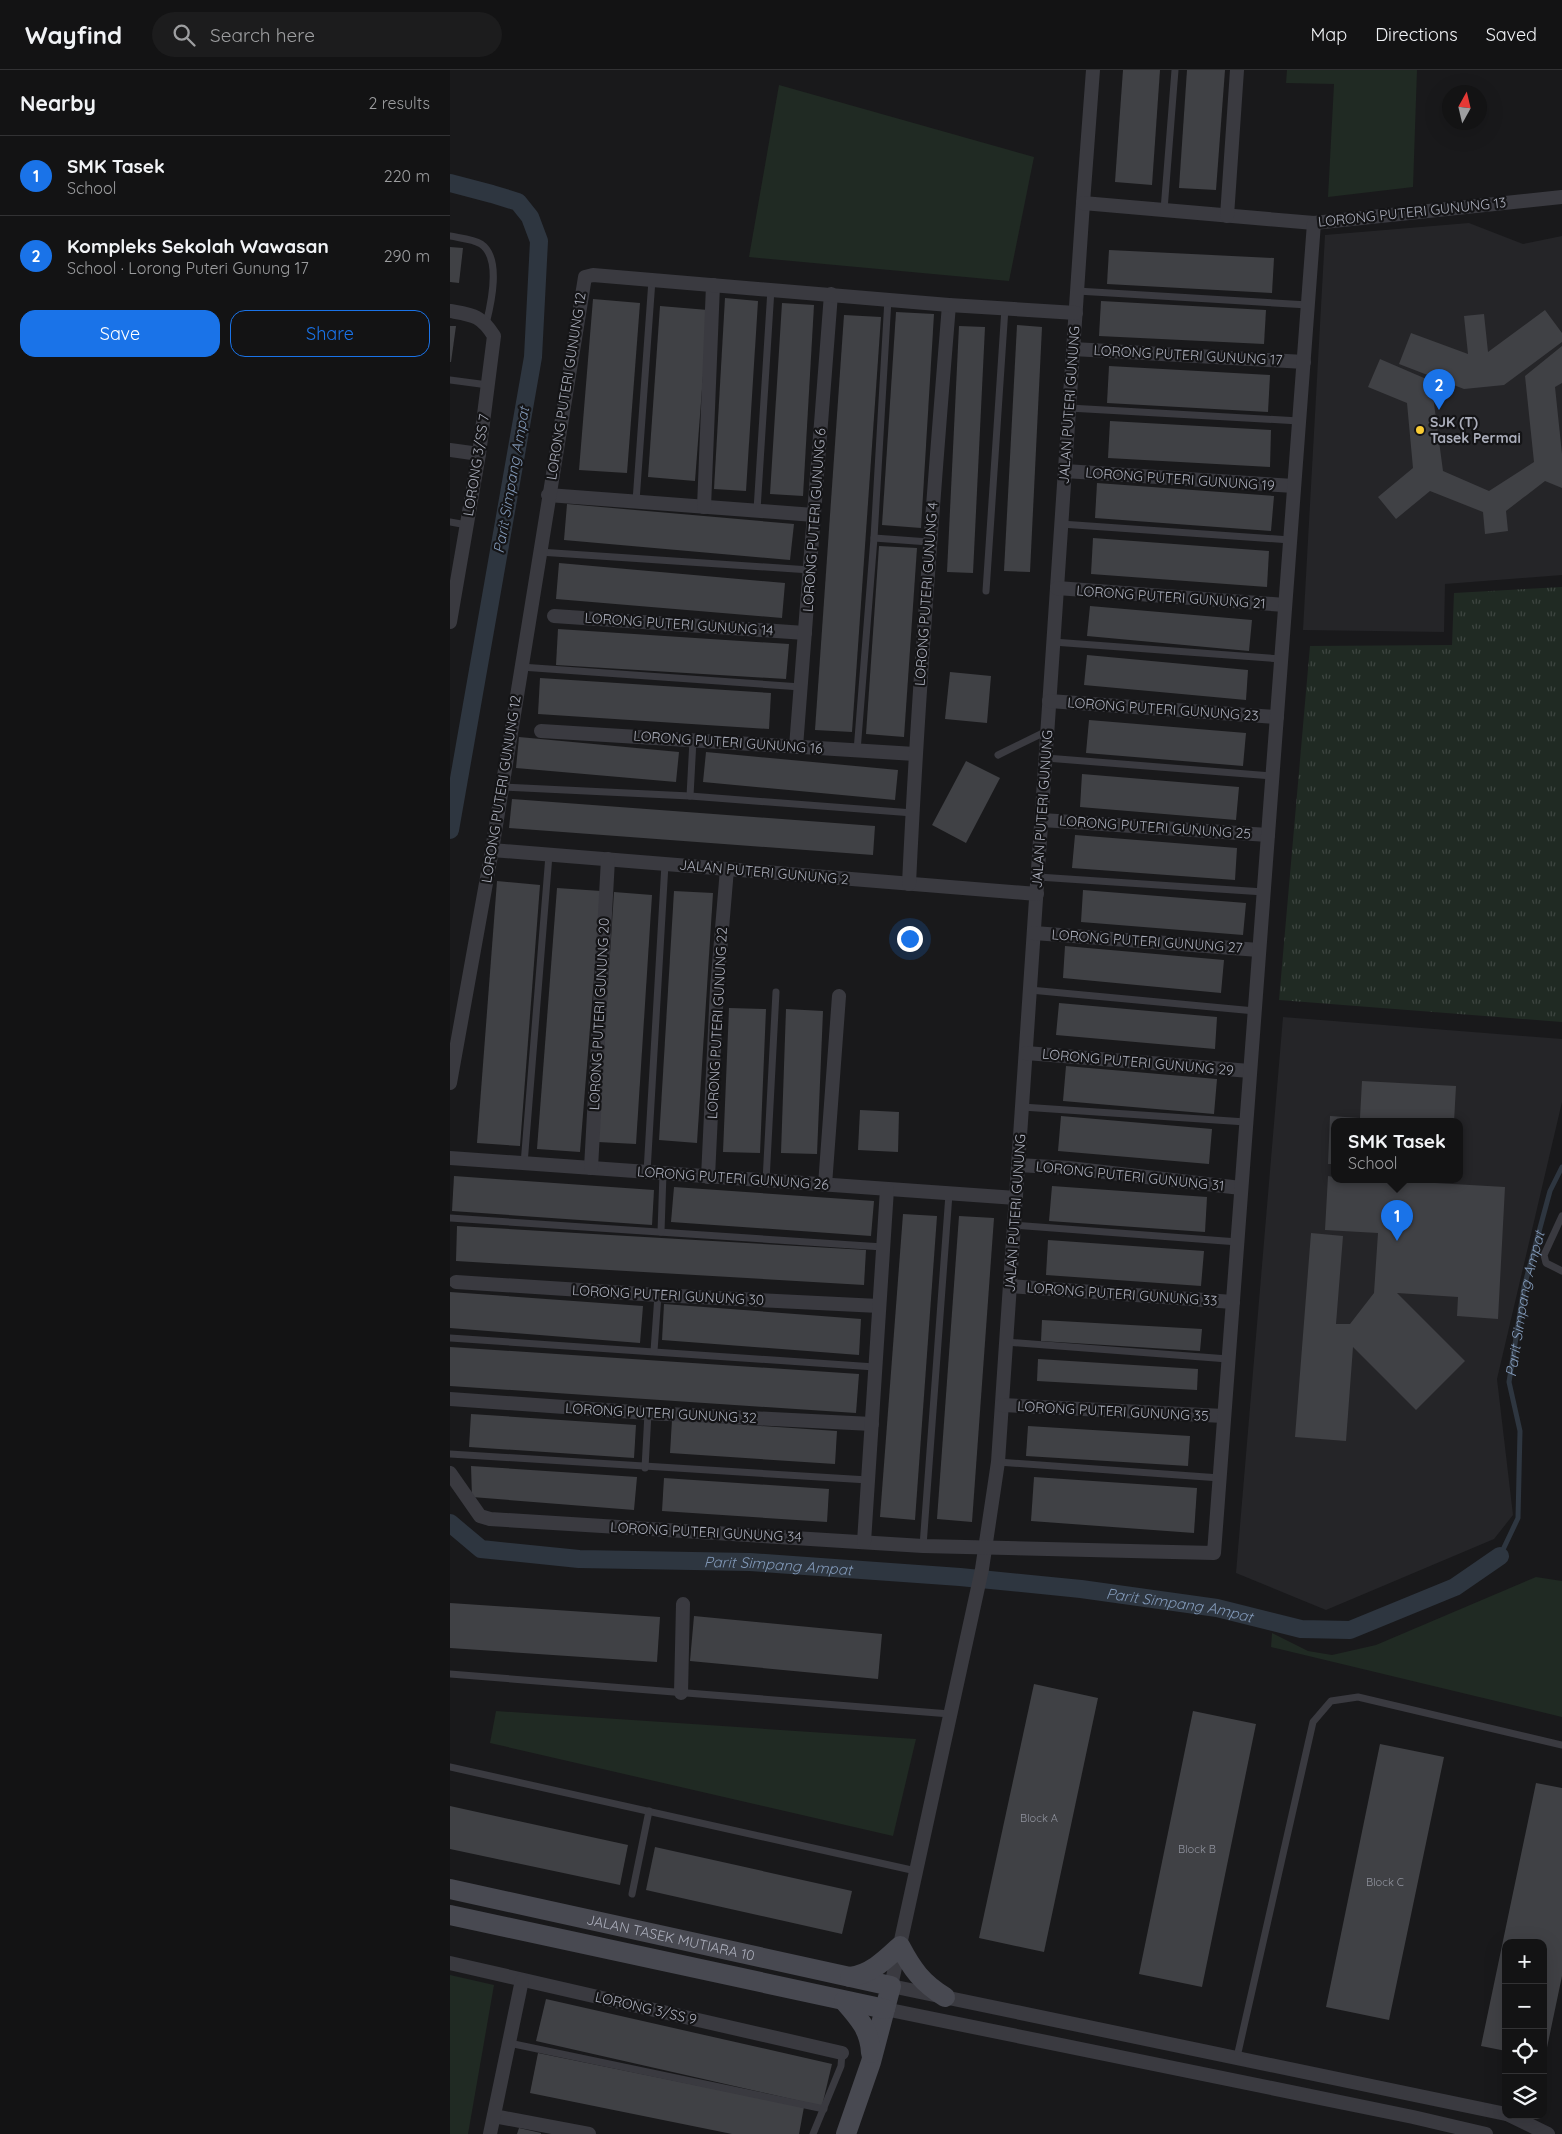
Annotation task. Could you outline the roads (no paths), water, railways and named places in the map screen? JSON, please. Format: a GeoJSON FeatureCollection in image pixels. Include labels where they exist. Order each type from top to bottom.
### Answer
{"type":"FeatureCollection","features":[{"type":"Feature","properties":{"kind":"street","name":"JALAN PUTERI GUNUNG"},"geometry":{"type":"LineString","coordinates":[[891,1986],[982,1569],[998,1462],[1093,70]]}},
{"type":"Feature","properties":{"kind":"street"},"geometry":{"type":"LineString","coordinates":[[1227,216],[1237,70]]}},
{"type":"Feature","properties":{"kind":"street","name":"LORONG PUTERI GUNUNG 13"},"geometry":{"type":"LineString","coordinates":[[1083,203],[1314,223],[1562,197]]}},
{"type":"Feature","properties":{"kind":"street"},"geometry":{"type":"LineString","coordinates":[[1220,1478],[1314,223]]}},
{"type":"Feature","properties":{"kind":"street","name":"LORONG PUTERI GUNUNG 12"},"geometry":{"type":"LineString","coordinates":[[450,1083],[492,850],[520,667],[585,277],[593,275],[652,280]]}},
{"type":"Feature","properties":{"kind":"street"},"geometry":{"type":"LineString","coordinates":[[652,280],[948,305],[1076,313]]}},
{"type":"Feature","properties":{"kind":"street"},"geometry":{"type":"LineString","coordinates":[[704,506],[713,285]]}},
{"type":"Feature","properties":{"kind":"street","name":"LORONG PUTERI GUNUNG 6"},"geometry":{"type":"LineString","coordinates":[[796,747],[831,294]]}},
{"type":"Feature","properties":{"kind":"street","name":"LORONG PUTERI GUNUNG 4"},"geometry":{"type":"LineString","coordinates":[[909,884],[915,754],[929,542],[948,305]]}},
{"type":"Feature","properties":{"kind":"street"},"geometry":{"type":"LineString","coordinates":[[450,312],[474,315],[486,324]]}},
{"type":"Feature","properties":{"kind":"street","name":"LORONG 3/SS 7"},"geometry":{"type":"LineString","coordinates":[[450,622],[452,596],[467,525],[489,385],[494,336],[486,324]]}},
{"type":"Feature","properties":{"kind":"street","name":"LORONG PUTERI GUNUNG 17"},"geometry":{"type":"LineString","coordinates":[[1073,349],[1304,362]]}},
{"type":"Feature","properties":{"kind":"street"},"geometry":{"type":"LineString","coordinates":[[450,450],[479,454]]}},
{"type":"Feature","properties":{"kind":"street","name":"LORONG PUTERI GUNUNG 19"},"geometry":{"type":"LineString","coordinates":[[1065,471],[1294,486]]}},
{"type":"Feature","properties":{"kind":"street","name":"LORONG PUTERI GUNUNG 12"},"geometry":{"type":"LineString","coordinates":[[548,495],[814,515]]}},
{"type":"Feature","properties":{"kind":"street","name":"LORONG PUTERI GUNUNG 21"},"geometry":{"type":"LineString","coordinates":[[1057,588],[1285,606]]}},
{"type":"Feature","properties":{"kind":"street","name":"LORONG PUTERI GUNUNG 14"},"geometry":{"type":"LineString","coordinates":[[554,616],[805,633]]}},
{"type":"Feature","properties":{"kind":"street","name":"LORONG PUTERI GUNUNG 23"},"geometry":{"type":"LineString","coordinates":[[1049,701],[1277,717]]}},
{"type":"Feature","properties":{"kind":"street","name":"LORONG PUTERI GUNUNG 16"},"geometry":{"type":"LineString","coordinates":[[541,731],[915,754]]}},
{"type":"Feature","properties":{"kind":"street","name":"LORONG PUTERI GUNUNG 25"},"geometry":{"type":"LineString","coordinates":[[1042,820],[1268,835]]}},
{"type":"Feature","properties":{"kind":"street","name":"JALAN PUTERI GUNUNG 2"},"geometry":{"type":"LineString","coordinates":[[492,850],[1037,894]]}},
{"type":"Feature","properties":{"kind":"street","name":"LORONG PUTERI GUNUNG 20"},"geometry":{"type":"LineString","coordinates":[[591,1168],[608,859]]}},
{"type":"Feature","properties":{"kind":"street","name":"LORONG PUTERI GUNUNG 22"},"geometry":{"type":"LineString","coordinates":[[708,1176],[717,988],[727,869]]}},
{"type":"Feature","properties":{"kind":"street","name":"LORONG PUTERI GUNUNG 27"},"geometry":{"type":"LineString","coordinates":[[1034,932],[1259,950]]}},
{"type":"Feature","properties":{"kind":"street"},"geometry":{"type":"LineString","coordinates":[[825,1185],[839,996]]}},
{"type":"Feature","properties":{"kind":"street","name":"LORONG PUTERI GUNUNG 29"},"geometry":{"type":"LineString","coordinates":[[1026,1053],[1250,1071]]}},
{"type":"Feature","properties":{"kind":"street","name":"LORONG PUTERI GUNUNG 26"},"geometry":{"type":"LineString","coordinates":[[450,1158],[1016,1198]]}},
{"type":"Feature","properties":{"kind":"street","name":"LORONG PUTERI GUNUNG 31"},"geometry":{"type":"LineString","coordinates":[[1018,1165],[1069,1168],[1241,1188]]}},
{"type":"Feature","properties":{"kind":"street"},"geometry":{"type":"LineString","coordinates":[[864,1542],[887,1189]]}},
{"type":"Feature","properties":{"kind":"street","name":"LORONG PUTERI GUNUNG 30"},"geometry":{"type":"LineString","coordinates":[[456,1282],[658,1295],[879,1306]]}},
{"type":"Feature","properties":{"kind":"street","name":"LORONG PUTERI GUNUNG 33"},"geometry":{"type":"LineString","coordinates":[[1010,1286],[1233,1302]]}},
{"type":"Feature","properties":{"kind":"street","name":"LORONG PUTERI GUNUNG 32"},"geometry":{"type":"LineString","coordinates":[[450,1399],[648,1413],[872,1424]]}},
{"type":"Feature","properties":{"kind":"street","name":"LORONG PUTERI GUNUNG 35"},"geometry":{"type":"LineString","coordinates":[[1002,1405],[1224,1416]]}},
{"type":"Feature","properties":{"kind":"street","name":"LORONG PUTERI GUNUNG 34"},"geometry":{"type":"LineString","coordinates":[[450,1474],[480,1516],[490,1519],[923,1546],[1214,1553],[1220,1478]]}},
{"type":"Feature","properties":{"kind":"street"},"geometry":{"type":"LineString","coordinates":[[680,1693],[683,1604]]}},
{"type":"Feature","properties":{"kind":"street","name":"JALAN TASEK MUTIARA 10"},"geometry":{"type":"LineString","coordinates":[[450,1889],[891,1986]]}},
{"type":"Feature","properties":{"kind":"street","name":"JALAN TASEK MUTIARA 10"},"geometry":{"type":"LineString","coordinates":[[450,1915],[844,2002],[885,2009]]}},
{"type":"Feature","properties":{"kind":"street"},"geometry":{"type":"LineString","coordinates":[[848,1977],[859,1975],[879,1965],[900,1946],[912,1969],[934,1990],[945,1997]]}},
{"type":"Feature","properties":{"kind":"street","name":"LORONG 3/SS 9"},"geometry":{"type":"LineString","coordinates":[[450,1963],[842,2053]]}},
{"type":"Feature","properties":{"kind":"street"},"geometry":{"type":"LineString","coordinates":[[490,2134],[522,1980]]}},
{"type":"Feature","properties":{"kind":"street"},"geometry":{"type":"LineString","coordinates":[[846,2134],[871,2062],[891,1986],[1502,2114]]}},
{"type":"Feature","properties":{"kind":"street"},"geometry":{"type":"LineString","coordinates":[[844,2002],[864,2024],[871,2040],[871,2062]]}},
{"type":"Feature","properties":{"kind":"street"},"geometry":{"type":"LineString","coordinates":[[885,2009],[1414,2117],[1486,2134]]}},
{"type":"Feature","properties":{"kind":"street"},"geometry":{"type":"LineString","coordinates":[[1414,2117],[1418,2095]]}},
{"type":"Feature","properties":{"kind":"street"},"geometry":{"type":"LineString","coordinates":[[494,2116],[588,2134]]}},
{"type":"Feature","properties":{"kind":"street"},"geometry":{"type":"LineString","coordinates":[[1516,2119],[1548,2134]]}},
{"type":"Feature","properties":{"kind":"lane"},"geometry":{"type":"LineString","coordinates":[[1164,210],[1175,70]]}},
{"type":"Feature","properties":{"kind":"lane"},"geometry":{"type":"LineString","coordinates":[[450,236],[480,244],[487,250],[494,278],[492,299],[486,324]]}},
{"type":"Feature","properties":{"kind":"lane"},"geometry":{"type":"LineString","coordinates":[[636,501],[652,280]]}},
{"type":"Feature","properties":{"kind":"lane"},"geometry":{"type":"LineString","coordinates":[[758,510],[771,289]]}},
{"type":"Feature","properties":{"kind":"lane"},"geometry":{"type":"LineString","coordinates":[[1077,291],[1308,305]]}},
{"type":"Feature","properties":{"kind":"lane"},"geometry":{"type":"LineString","coordinates":[[857,751],[874,538],[888,299]]}},
{"type":"Feature","properties":{"kind":"lane"},"geometry":{"type":"LineString","coordinates":[[986,591],[1005,308]]}},
{"type":"Feature","properties":{"kind":"lane"},"geometry":{"type":"LineString","coordinates":[[450,380],[489,385]]}},
{"type":"Feature","properties":{"kind":"lane"},"geometry":{"type":"LineString","coordinates":[[1069,408],[1299,422]]}},
{"type":"Feature","properties":{"kind":"lane"},"geometry":{"type":"LineString","coordinates":[[450,522],[467,525]]}},
{"type":"Feature","properties":{"kind":"lane"},"geometry":{"type":"LineString","coordinates":[[1061,524],[1290,540]]}},
{"type":"Feature","properties":{"kind":"lane"},"geometry":{"type":"LineString","coordinates":[[874,538],[929,542]]}},
{"type":"Feature","properties":{"kind":"lane"},"geometry":{"type":"LineString","coordinates":[[539,552],[810,570]]}},
{"type":"Feature","properties":{"kind":"lane"},"geometry":{"type":"LineString","coordinates":[[1053,642],[1281,659]]}},
{"type":"Feature","properties":{"kind":"lane"},"geometry":{"type":"LineString","coordinates":[[520,667],[801,687]]}},
{"type":"Feature","properties":{"kind":"lane"},"geometry":{"type":"LineString","coordinates":[[998,755],[1048,731]]}},
{"type":"Feature","properties":{"kind":"lane"},"geometry":{"type":"LineString","coordinates":[[690,796],[693,740]]}},
{"type":"Feature","properties":{"kind":"lane"},"geometry":{"type":"LineString","coordinates":[[1046,758],[1273,776]]}},
{"type":"Feature","properties":{"kind":"lane"},"geometry":{"type":"LineString","coordinates":[[501,788],[690,796],[912,813]]}},
{"type":"Feature","properties":{"kind":"lane"},"geometry":{"type":"LineString","coordinates":[[524,1164],[548,854]]}},
{"type":"Feature","properties":{"kind":"lane"},"geometry":{"type":"LineString","coordinates":[[647,1172],[665,864]]}},
{"type":"Feature","properties":{"kind":"lane"},"geometry":{"type":"LineString","coordinates":[[1038,877],[1264,892]]}},
{"type":"Feature","properties":{"kind":"lane"},"geometry":{"type":"LineString","coordinates":[[1030,990],[1255,1011]]}},
{"type":"Feature","properties":{"kind":"lane"},"geometry":{"type":"LineString","coordinates":[[766,1181],[776,992]]}},
{"type":"Feature","properties":{"kind":"lane"},"geometry":{"type":"LineString","coordinates":[[1022,1107],[1246,1122]]}},
{"type":"Feature","properties":{"kind":"lane"},"geometry":{"type":"LineString","coordinates":[[661,1232],[663,1174]]}},
{"type":"Feature","properties":{"kind":"lane"},"geometry":{"type":"LineString","coordinates":[[923,1546],[948,1194]]}},
{"type":"Feature","properties":{"kind":"lane"},"geometry":{"type":"LineString","coordinates":[[1562,1216],[1544,1255],[1546,1263],[1562,1271]]}},
{"type":"Feature","properties":{"kind":"lane"},"geometry":{"type":"LineString","coordinates":[[450,1218],[883,1247]]}},
{"type":"Feature","properties":{"kind":"lane"},"geometry":{"type":"LineString","coordinates":[[1014,1224],[1238,1242]]}},
{"type":"Feature","properties":{"kind":"lane"},"geometry":{"type":"LineString","coordinates":[[654,1351],[658,1295]]}},
{"type":"Feature","properties":{"kind":"lane"},"geometry":{"type":"LineString","coordinates":[[450,1338],[875,1367]]}},
{"type":"Feature","properties":{"kind":"lane"},"geometry":{"type":"LineString","coordinates":[[1006,1342],[1228,1360]]}},
{"type":"Feature","properties":{"kind":"lane"},"geometry":{"type":"LineString","coordinates":[[645,1468],[648,1413]]}},
{"type":"Feature","properties":{"kind":"lane"},"geometry":{"type":"LineString","coordinates":[[450,1454],[645,1468],[868,1480]]}},
{"type":"Feature","properties":{"kind":"lane"},"geometry":{"type":"LineString","coordinates":[[998,1462],[1220,1478]]}},
{"type":"Feature","properties":{"kind":"lane"},"geometry":{"type":"LineString","coordinates":[[450,1674],[950,1714]]}},
{"type":"Feature","properties":{"kind":"lane"},"geometry":{"type":"LineString","coordinates":[[1237,2057],[1313,1722],[1331,1701],[1358,1697],[1562,1745]]}},
{"type":"Feature","properties":{"kind":"lane"},"geometry":{"type":"LineString","coordinates":[[450,1766],[916,1871]]}},
{"type":"Feature","properties":{"kind":"lane"},"geometry":{"type":"LineString","coordinates":[[632,1894],[649,1811]]}},
{"type":"Feature","properties":{"kind":"lane"},"geometry":{"type":"LineString","coordinates":[[509,2043],[824,2109]]}},
{"type":"Feature","properties":{"kind":"lane"},"geometry":{"type":"LineString","coordinates":[[813,2134],[841,2066],[842,2053]]}},
{"type":"Feature","properties":{"kind":"waterway","name":"Parit Simpang Ampat"},"geometry":{"type":"LineString","coordinates":[[450,183],[518,202],[530,217],[539,241],[533,357],[450,830]]}},
{"type":"Feature","properties":{"kind":"waterway","name":"Parit Simpang Ampat"},"geometry":{"type":"LineString","coordinates":[[1500,1556],[1518,1518],[1520,1431],[1509,1382],[1524,1287],[1550,1191],[1562,1167]]}},
{"type":"Feature","properties":{"kind":"waterway","name":"Parit Simpang Ampat"},"geometry":{"type":"LineString","coordinates":[[450,1523],[481,1549],[579,1559],[750,1562],[960,1577],[1081,1589],[1217,1608],[1301,1629],[1350,1630],[1455,1587],[1500,1556]]}},
{"type":"Feature","properties":{"kind":"place","name":"Kompleks Sekolah Wawasan"},"geometry":{"type":"Point","coordinates":[1439,410]}},
{"type":"Feature","properties":{"kind":"place","name":"SJK (T) Tasek Permai"},"geometry":{"type":"Point","coordinates":[1420,430]}},
{"type":"Feature","properties":{"kind":"place","name":"SMK Tasek"},"geometry":{"type":"Point","coordinates":[1397,1241]}}]}
